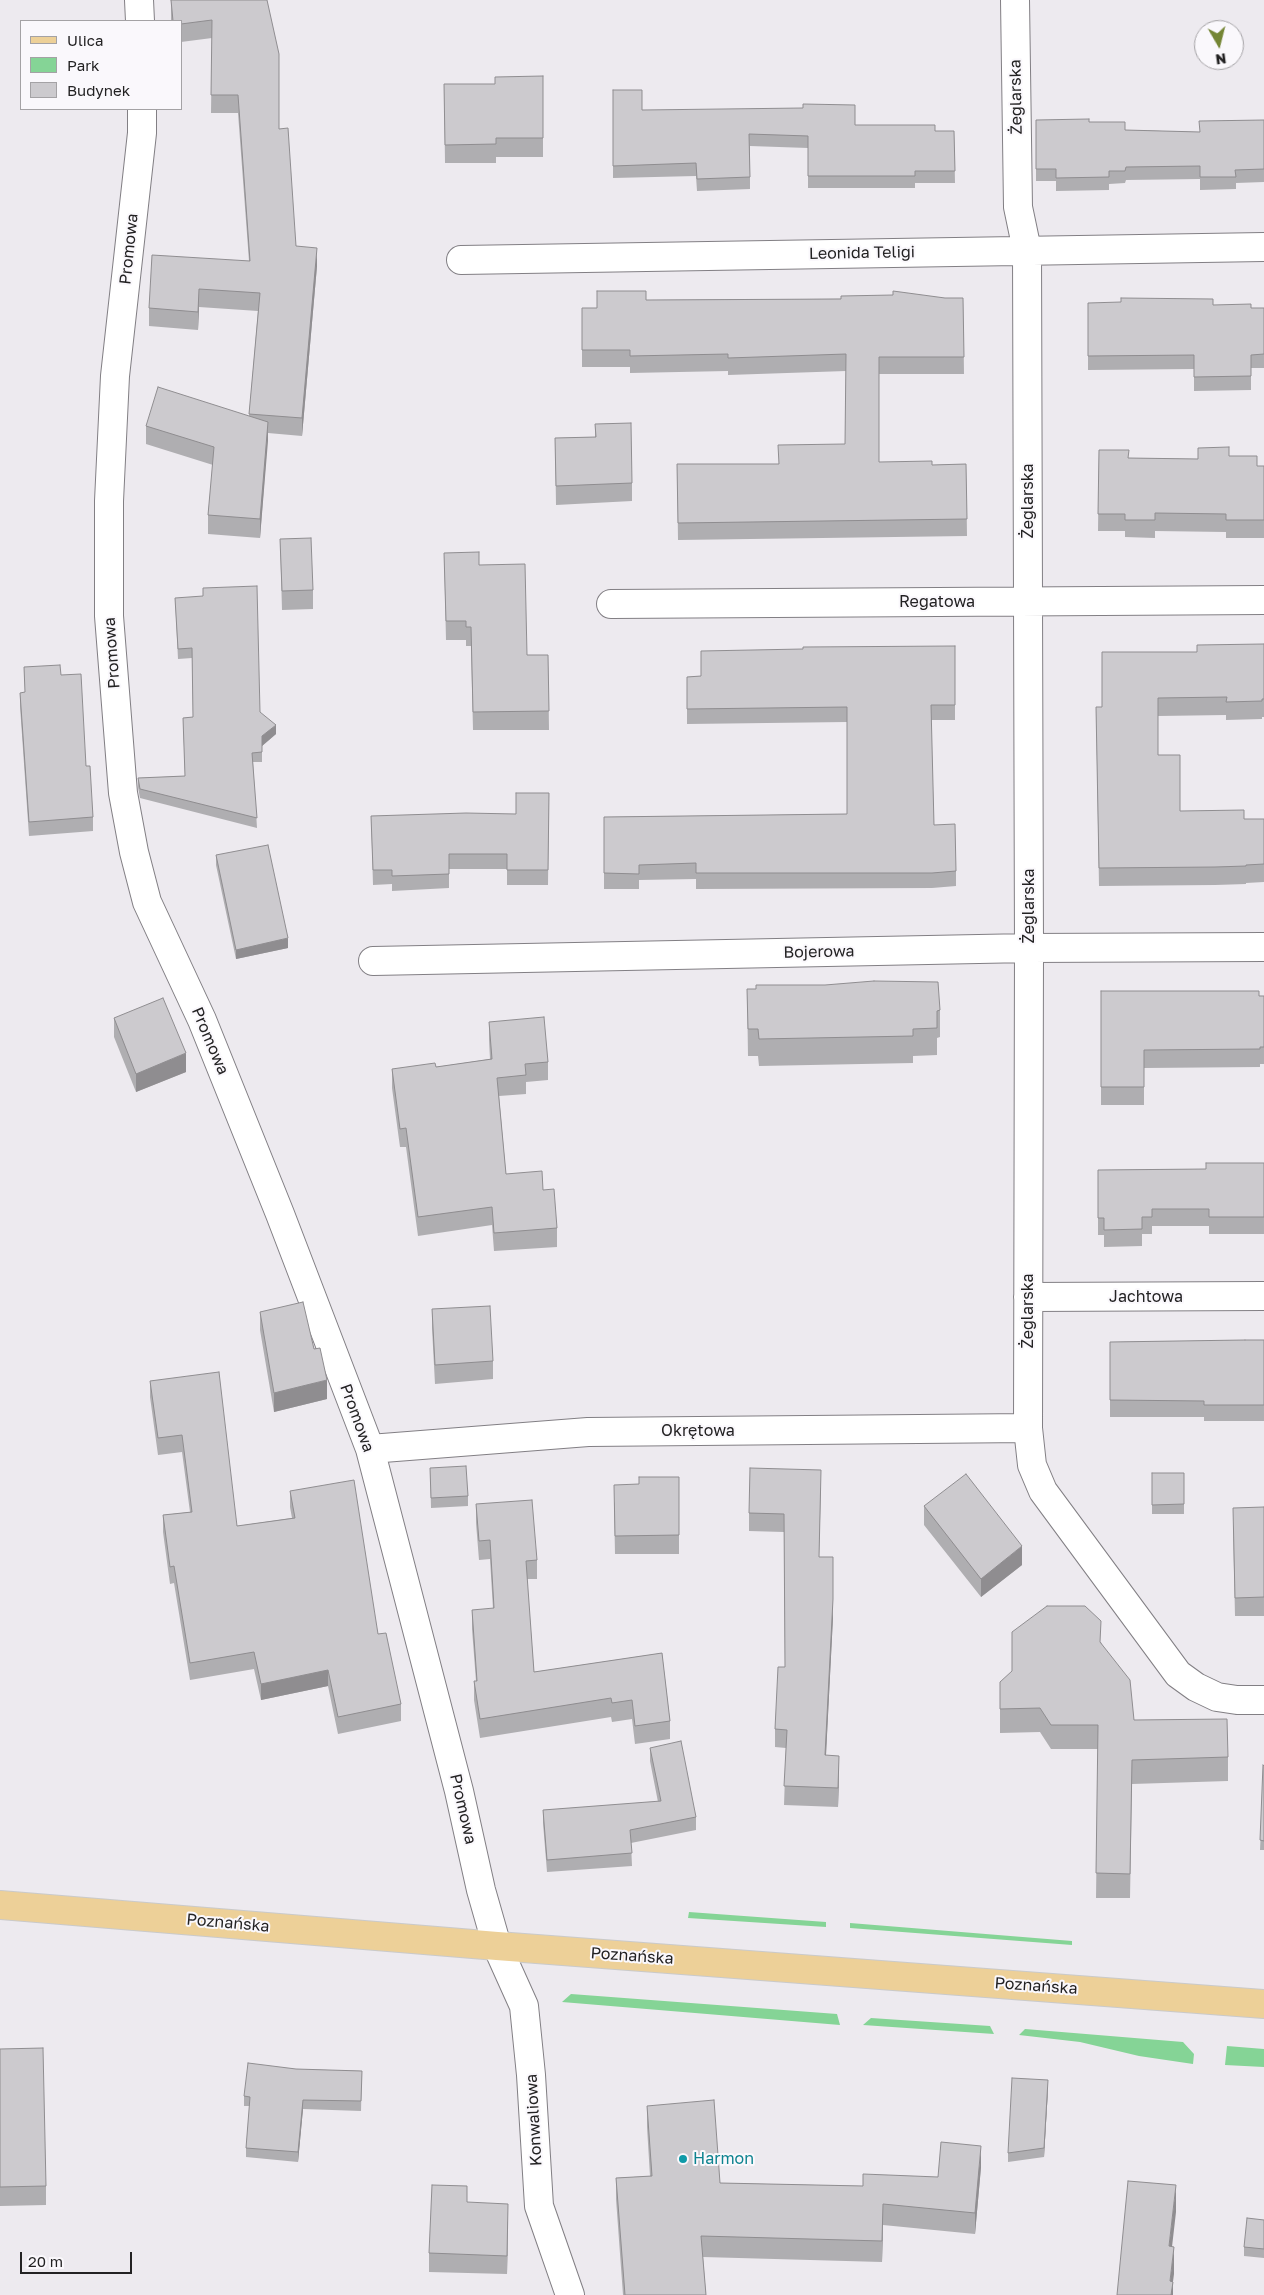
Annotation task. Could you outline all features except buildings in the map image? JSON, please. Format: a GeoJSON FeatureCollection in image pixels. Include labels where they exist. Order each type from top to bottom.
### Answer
{"type":"FeatureCollection","features":[{"type":"Feature","properties":{"kind":"main road","name":"Poznańska"},"geometry":{"type":"LineString","coordinates":[[0,1905],[496,1946],[1264,2004]]}},
{"type":"Feature","properties":{"kind":"street"},"geometry":{"type":"LineString","coordinates":[[139,0],[140,20]]}},
{"type":"Feature","properties":{"kind":"street","name":"Żeglarska"},"geometry":{"type":"LineString","coordinates":[[1015,0],[1018,207],[1027,250],[1030,948],[1028,1428],[1032,1465],[1043,1491],[1178,1674],[1196,1687],[1217,1697],[1237,1700],[1264,1700]]}},
{"type":"Feature","properties":{"kind":"street","name":"Promowa"},"geometry":{"type":"LineString","coordinates":[[142,110],[142,133],[115,376],[109,501],[109,616],[123,793],[134,852],[147,902],[202,1020],[280,1214],[370,1449],[456,1782],[496,1946]]}},
{"type":"Feature","properties":{"kind":"street","name":"Leonida Teligi"},"geometry":{"type":"LineString","coordinates":[[461,260],[1264,247]]}},
{"type":"Feature","properties":{"kind":"street","name":"Regatowa"},"geometry":{"type":"LineString","coordinates":[[611,604],[1264,600]]}},
{"type":"Feature","properties":{"kind":"street","name":"Bojerowa"},"geometry":{"type":"LineString","coordinates":[[373,961],[1030,948],[1264,947]]}},
{"type":"Feature","properties":{"kind":"street","name":"Jachtowa"},"geometry":{"type":"LineString","coordinates":[[1028,1297],[1264,1296]]}},
{"type":"Feature","properties":{"kind":"street","name":"Okrętowa"},"geometry":{"type":"LineString","coordinates":[[370,1449],[588,1432],[1028,1428]]}},
{"type":"Feature","properties":{"kind":"street","name":"Konwaliowa"},"geometry":{"type":"LineString","coordinates":[[496,1946],[524,2006],[531,2075],[538,2206],[570,2295]]}},
{"type":"Feature","properties":{"kind":"green space"},"geometry":{"type":"Polygon","coordinates":[[[689,1912],[826,1922],[826,1927],[688,1918],[689,1912]]]}},
{"type":"Feature","properties":{"kind":"green space"},"geometry":{"type":"Polygon","coordinates":[[[850,1923],[1072,1941],[1072,1945],[850,1928],[850,1923]]]}},
{"type":"Feature","properties":{"kind":"green space"},"geometry":{"type":"Polygon","coordinates":[[[571,1994],[837,2014],[840,2025],[562,2002],[571,1994]]]}},
{"type":"Feature","properties":{"kind":"green space"},"geometry":{"type":"Polygon","coordinates":[[[871,2018],[990,2026],[994,2034],[863,2025],[871,2018]]]}},
{"type":"Feature","properties":{"kind":"green space"},"geometry":{"type":"Polygon","coordinates":[[[1025,2029],[1183,2042],[1194,2054],[1193,2064],[1139,2056],[1080,2042],[1019,2035],[1025,2029]]]}},
{"type":"Feature","properties":{"kind":"green space"},"geometry":{"type":"Polygon","coordinates":[[[1227,2046],[1264,2049],[1264,2067],[1225,2065],[1227,2046]]]}},
{"type":"Feature","properties":{"kind":"place","name":"Harmon"},"geometry":{"type":"Point","coordinates":[683,2159]}}]}
